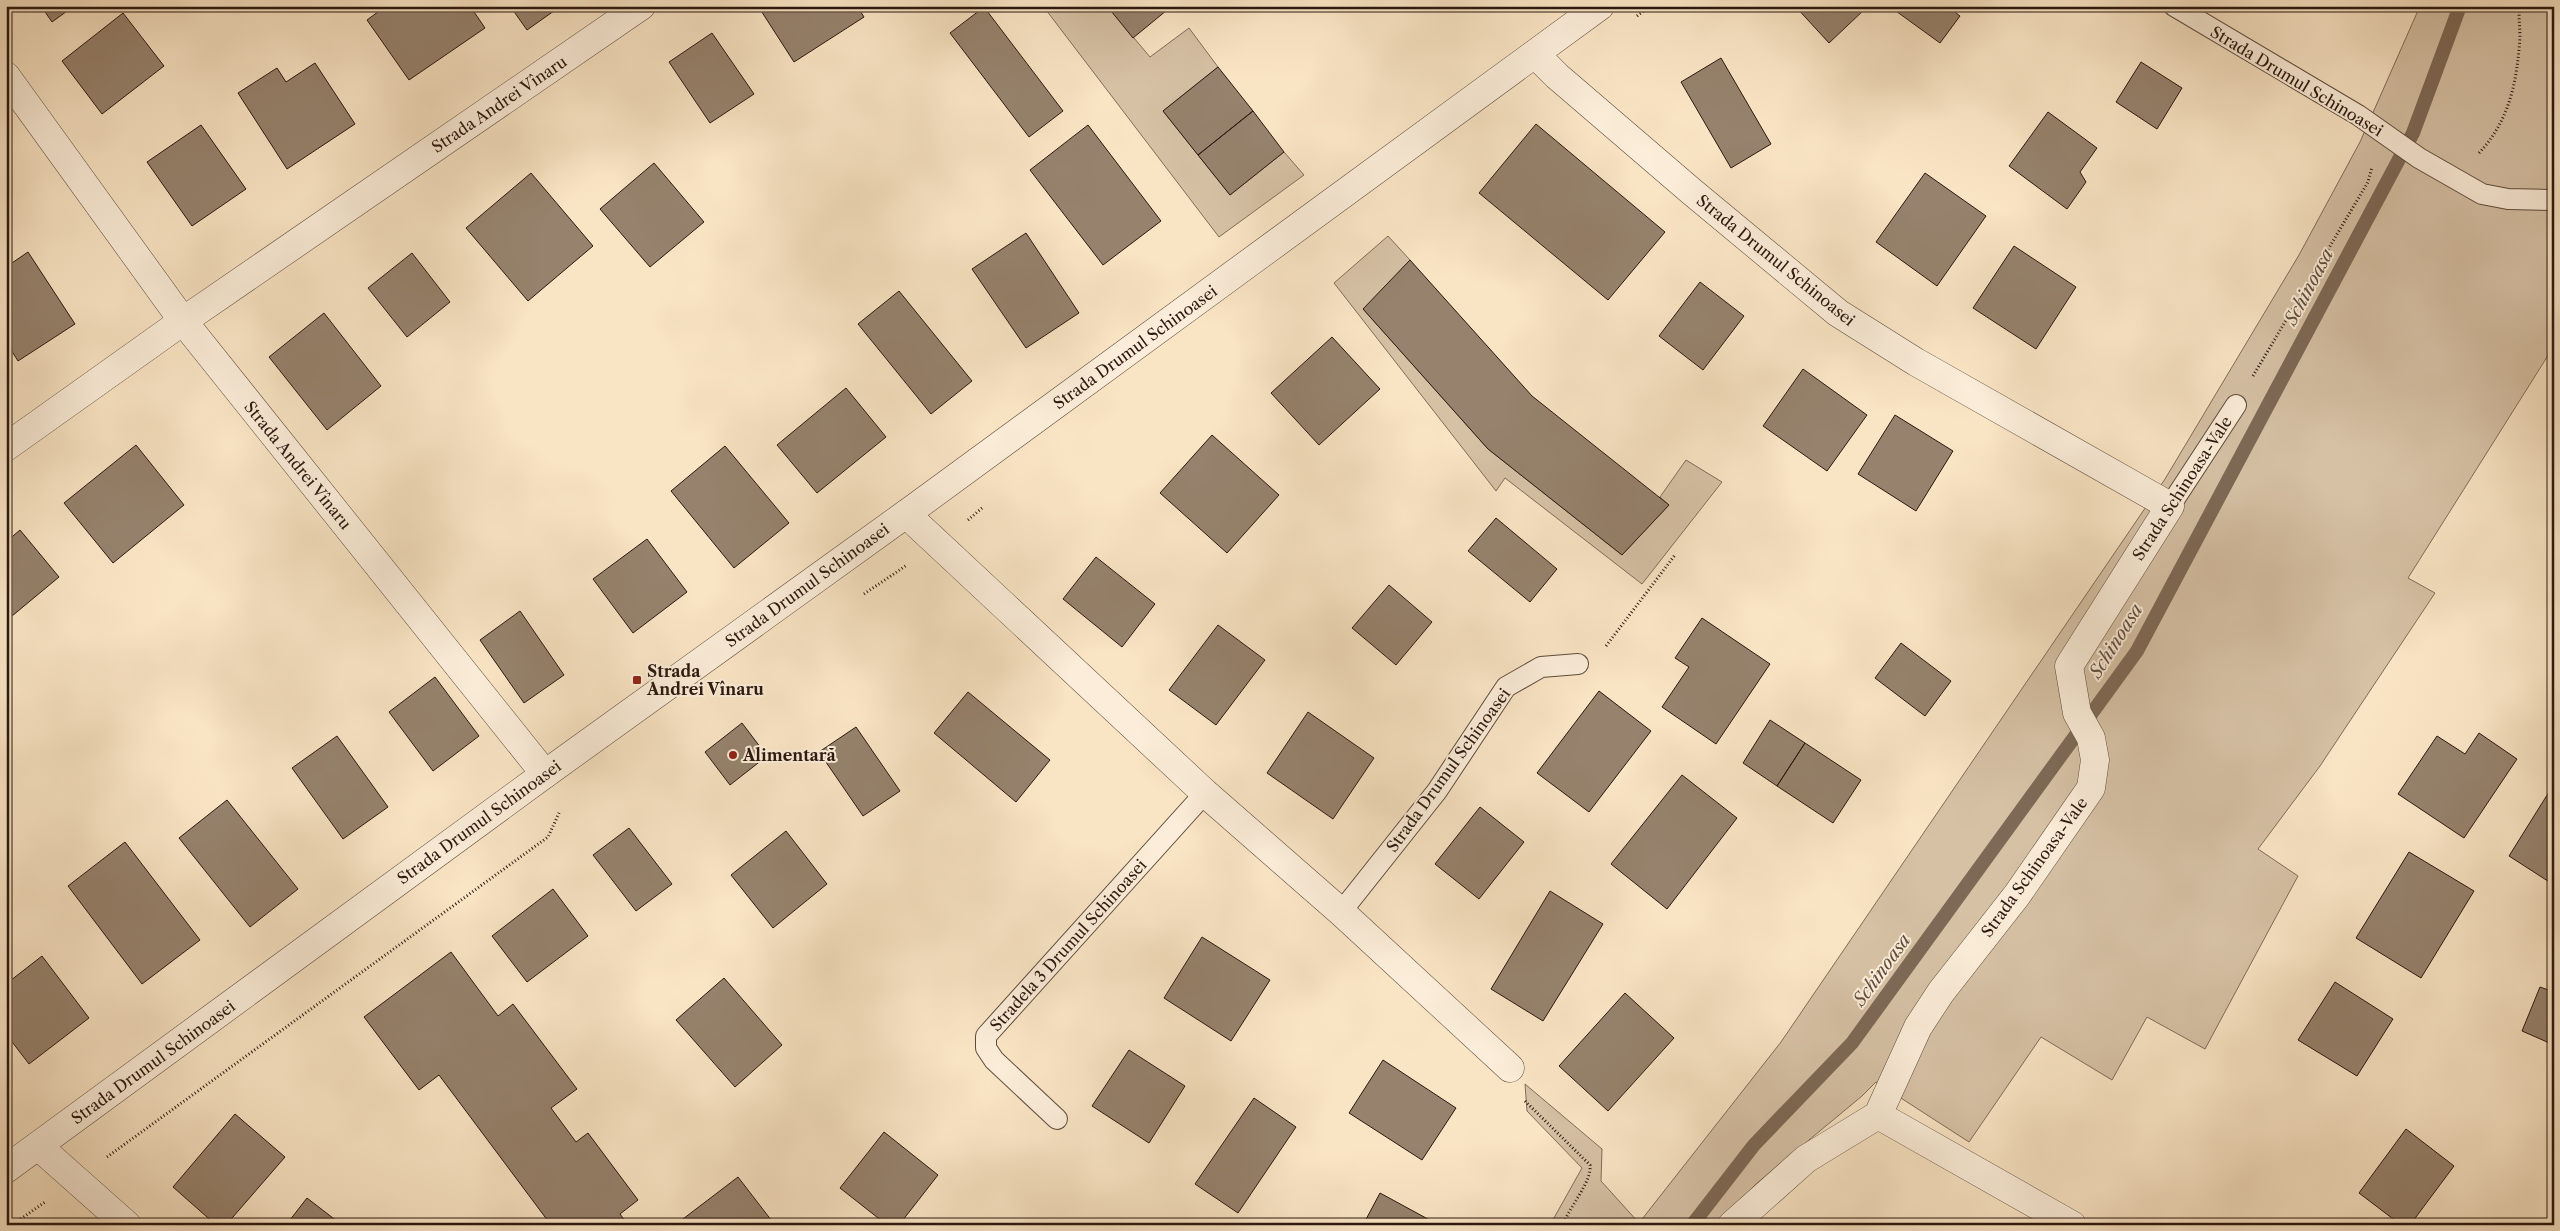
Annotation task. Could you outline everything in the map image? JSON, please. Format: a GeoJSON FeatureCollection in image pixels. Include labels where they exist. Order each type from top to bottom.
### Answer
{"type":"FeatureCollection","features":[{"type":"Feature","properties":{"kind":"street","name":"Strada Andrei Vînaru"},"geometry":{"type":"LineString","coordinates":[[6,447],[183,320],[641,6]]}},
{"type":"Feature","properties":{"kind":"street","name":"Strada Drumul Schinoasei"},"geometry":{"type":"LineString","coordinates":[[6,1169],[545,774],[906,514],[1536,55],[1600,6]]}},
{"type":"Feature","properties":{"kind":"street","name":"Strada Drumul Schinoasei"},"geometry":{"type":"LineString","coordinates":[[1536,55],[1557,76],[1691,191],[1838,313],[1916,362],[2170,506]]}},
{"type":"Feature","properties":{"kind":"street","name":"Strada Andrei Vînaru"},"geometry":{"type":"LineString","coordinates":[[6,76],[183,320],[545,774]]}},
{"type":"Feature","properties":{"kind":"street","name":"Strada Schinoasa-Vale"},"geometry":{"type":"LineString","coordinates":[[1878,1115],[1918,1027],[1941,992],[2017,895],[2091,788],[2096,760],[2091,738],[2076,713],[2069,666],[2170,506]]}},
{"type":"Feature","properties":{"kind":"street"},"geometry":{"type":"LineString","coordinates":[[906,514],[1205,793],[1341,912],[1510,1068]]}},
{"type":"Feature","properties":{"kind":"street"},"geometry":{"type":"LineString","coordinates":[[1732,1225],[1806,1159],[1878,1115],[2072,1225]]}},
{"type":"Feature","properties":{"kind":"street"},"geometry":{"type":"LineString","coordinates":[[38,1146],[128,1225]]}},
{"type":"Feature","properties":{"kind":"lane","name":"Strada Drumul Schinoasei"},"geometry":{"type":"LineString","coordinates":[[2174,6],[2387,135],[2436,169],[2482,194],[2508,199],[2554,200]]}},
{"type":"Feature","properties":{"kind":"lane","name":"Strada Schinoasa-Vale"},"geometry":{"type":"LineString","coordinates":[[2170,506],[2236,405]]}},
{"type":"Feature","properties":{"kind":"lane","name":"Strada Drumul Schinoasei"},"geometry":{"type":"LineString","coordinates":[[1341,912],[1437,791],[1506,687],[1541,667],[1578,664]]}},
{"type":"Feature","properties":{"kind":"lane","name":"Stradela 3 Drumul Schinoasei"},"geometry":{"type":"LineString","coordinates":[[1057,1119],[994,1060],[986,1048],[986,1036],[1205,793]]}},
{"type":"Feature","properties":{"kind":"path"},"geometry":{"type":"LineString","coordinates":[[2436,169],[2464,162],[2477,154],[2500,126],[2510,102],[2520,36],[2518,16],[2520,6]]}},
{"type":"Feature","properties":{"kind":"path"},"geometry":{"type":"LineString","coordinates":[[2236,405],[2368,182],[2387,135]]}},
{"type":"Feature","properties":{"kind":"path"},"geometry":{"type":"LineString","coordinates":[[1578,664],[1593,661],[1675,555]]}},
{"type":"Feature","properties":{"kind":"path"},"geometry":{"type":"LineString","coordinates":[[1510,1068],[1515,1092],[1590,1165],[1591,1173],[1567,1212],[1563,1225]]}},
{"type":"Feature","properties":{"kind":"shaded area"},"geometry":{"type":"Polygon","coordinates":[[[1043,6],[1107,6],[1150,57],[1189,28],[1218,67],[1163,111],[1230,195],[1284,152],[1304,175],[1219,237],[1043,6]]]}},
{"type":"Feature","properties":{"kind":"shaded area"},"geometry":{"type":"Polygon","coordinates":[[[2420,6],[2554,6],[2554,346],[2408,578],[2435,593],[2320,766],[2258,849],[2298,876],[2205,1049],[2147,1017],[2112,1080],[2041,1037],[1969,1142],[1876,1082],[1862,1096],[1756,1184],[1718,1225],[1550,1225],[1582,1168],[1527,1111],[1525,1084],[1602,1149],[1601,1181],[1639,1223],[1781,1042],[2165,479],[2299,255],[2360,142],[2420,6]]]}},
{"type":"Feature","properties":{"kind":"shaded area"},"geometry":{"type":"Polygon","coordinates":[[[1388,236],[1410,260],[1364,310],[1488,449],[1622,555],[1669,505],[1660,497],[1686,460],[1722,482],[1642,584],[1505,478],[1496,491],[1334,283],[1388,236]]]}},
{"type":"Feature","properties":{"kind":"building"},"geometry":{"type":"Polygon","coordinates":[[[41,6],[74,6],[52,22],[41,6]]]}},
{"type":"Feature","properties":{"kind":"building"},"geometry":{"type":"Polygon","coordinates":[[[386,6],[470,6],[485,28],[409,80],[367,20],[386,6]]]}},
{"type":"Feature","properties":{"kind":"building"},"geometry":{"type":"Polygon","coordinates":[[[510,6],[561,6],[527,30],[510,6]]]}},
{"type":"Feature","properties":{"kind":"building"},"geometry":{"type":"Polygon","coordinates":[[[758,6],[857,6],[864,17],[794,62],[758,6]]]}},
{"type":"Feature","properties":{"kind":"building"},"geometry":{"type":"Polygon","coordinates":[[[1107,6],[1172,6],[1133,38],[1107,6]]]}},
{"type":"Feature","properties":{"kind":"building"},"geometry":{"type":"Polygon","coordinates":[[[1795,6],[1862,6],[1865,9],[1829,43],[1795,6]]]}},
{"type":"Feature","properties":{"kind":"building"},"geometry":{"type":"Polygon","coordinates":[[[1889,6],[1947,6],[1960,16],[1940,43],[1889,6]]]}},
{"type":"Feature","properties":{"kind":"building"},"geometry":{"type":"Polygon","coordinates":[[[984,7],[1063,111],[1029,137],[950,33],[984,7]]]}},
{"type":"Feature","properties":{"kind":"building"},"geometry":{"type":"Polygon","coordinates":[[[123,13],[164,66],[102,114],[62,61],[123,13]]]}},
{"type":"Feature","properties":{"kind":"building"},"geometry":{"type":"Polygon","coordinates":[[[712,33],[754,94],[710,123],[669,62],[712,33]]]}},
{"type":"Feature","properties":{"kind":"building"},"geometry":{"type":"Polygon","coordinates":[[[1721,58],[1771,144],[1731,168],[1681,82],[1721,58]]]}},
{"type":"Feature","properties":{"kind":"building"},"geometry":{"type":"Polygon","coordinates":[[[2141,62],[2182,88],[2157,129],[2116,102],[2141,62]]]}},
{"type":"Feature","properties":{"kind":"building"},"geometry":{"type":"Polygon","coordinates":[[[315,63],[355,124],[287,169],[238,93],[277,68],[286,82],[315,63]]]}},
{"type":"Feature","properties":{"kind":"building"},"geometry":{"type":"Polygon","coordinates":[[[1218,67],[1253,111],[1198,155],[1163,111],[1218,67]]]}},
{"type":"Feature","properties":{"kind":"building"},"geometry":{"type":"Polygon","coordinates":[[[1253,111],[1284,152],[1230,195],[1198,155],[1253,111]]]}},
{"type":"Feature","properties":{"kind":"building"},"geometry":{"type":"Polygon","coordinates":[[[2048,112],[2097,148],[2080,172],[2086,182],[2067,209],[2009,166],[2048,112]]]}},
{"type":"Feature","properties":{"kind":"building"},"geometry":{"type":"Polygon","coordinates":[[[1536,124],[1665,232],[1608,300],[1479,193],[1536,124]]]}},
{"type":"Feature","properties":{"kind":"building"},"geometry":{"type":"Polygon","coordinates":[[[201,125],[246,189],[192,226],[147,162],[201,125]]]}},
{"type":"Feature","properties":{"kind":"building"},"geometry":{"type":"Polygon","coordinates":[[[1088,125],[1161,221],[1103,265],[1030,170],[1088,125]]]}},
{"type":"Feature","properties":{"kind":"building"},"geometry":{"type":"Polygon","coordinates":[[[654,163],[704,222],[650,267],[600,209],[654,163]]]}},
{"type":"Feature","properties":{"kind":"building"},"geometry":{"type":"Polygon","coordinates":[[[531,173],[593,246],[528,301],[466,228],[531,173]]]}},
{"type":"Feature","properties":{"kind":"building"},"geometry":{"type":"Polygon","coordinates":[[[1925,173],[1986,216],[1937,286],[1876,242],[1925,173]]]}},
{"type":"Feature","properties":{"kind":"building"},"geometry":{"type":"Polygon","coordinates":[[[1026,233],[1079,313],[1026,348],[972,269],[1026,233]]]}},
{"type":"Feature","properties":{"kind":"building"},"geometry":{"type":"Polygon","coordinates":[[[2014,246],[2076,287],[2036,349],[1973,308],[2014,246]]]}},
{"type":"Feature","properties":{"kind":"building"},"geometry":{"type":"Polygon","coordinates":[[[28,252],[75,324],[18,361],[6,342],[6,267],[28,252]]]}},
{"type":"Feature","properties":{"kind":"building"},"geometry":{"type":"Polygon","coordinates":[[[412,253],[450,302],[407,337],[368,288],[412,253]]]}},
{"type":"Feature","properties":{"kind":"building"},"geometry":{"type":"Polygon","coordinates":[[[1410,260],[1532,396],[1669,505],[1622,555],[1488,449],[1363,309],[1410,260]]]}},
{"type":"Feature","properties":{"kind":"building"},"geometry":{"type":"Polygon","coordinates":[[[1700,282],[1744,316],[1703,370],[1659,336],[1700,282]]]}},
{"type":"Feature","properties":{"kind":"building"},"geometry":{"type":"Polygon","coordinates":[[[899,291],[972,381],[931,414],[858,324],[899,291]]]}},
{"type":"Feature","properties":{"kind":"building"},"geometry":{"type":"Polygon","coordinates":[[[324,313],[381,386],[327,430],[269,357],[324,313]]]}},
{"type":"Feature","properties":{"kind":"building"},"geometry":{"type":"Polygon","coordinates":[[[1332,337],[1380,389],[1319,445],[1271,393],[1332,337]]]}},
{"type":"Feature","properties":{"kind":"building"},"geometry":{"type":"Polygon","coordinates":[[[1803,369],[1867,415],[1827,471],[1763,426],[1803,369]]]}},
{"type":"Feature","properties":{"kind":"building"},"geometry":{"type":"Polygon","coordinates":[[[846,388],[886,437],[817,493],[777,445],[846,388]]]}},
{"type":"Feature","properties":{"kind":"building"},"geometry":{"type":"Polygon","coordinates":[[[1895,415],[1953,451],[1916,511],[1858,474],[1895,415]]]}},
{"type":"Feature","properties":{"kind":"building"},"geometry":{"type":"Polygon","coordinates":[[[1212,435],[1279,495],[1227,553],[1160,493],[1212,435]]]}},
{"type":"Feature","properties":{"kind":"building"},"geometry":{"type":"Polygon","coordinates":[[[136,445],[184,505],[113,563],[64,503],[136,445]]]}},
{"type":"Feature","properties":{"kind":"building"},"geometry":{"type":"Polygon","coordinates":[[[725,446],[789,523],[734,568],[671,491],[725,446]]]}},
{"type":"Feature","properties":{"kind":"building"},"geometry":{"type":"Polygon","coordinates":[[[1496,518],[1557,569],[1530,602],[1468,551],[1496,518]]]}},
{"type":"Feature","properties":{"kind":"building"},"geometry":{"type":"Polygon","coordinates":[[[20,530],[59,577],[6,621],[6,542],[20,530]]]}},
{"type":"Feature","properties":{"kind":"building"},"geometry":{"type":"Polygon","coordinates":[[[647,539],[687,592],[633,633],[593,579],[647,539]]]}},
{"type":"Feature","properties":{"kind":"building"},"geometry":{"type":"Polygon","coordinates":[[[1096,557],[1155,604],[1122,647],[1063,599],[1096,557]]]}},
{"type":"Feature","properties":{"kind":"building"},"geometry":{"type":"Polygon","coordinates":[[[1389,585],[1432,622],[1396,665],[1352,628],[1389,585]]]}},
{"type":"Feature","properties":{"kind":"building"},"geometry":{"type":"Polygon","coordinates":[[[520,611],[564,675],[524,703],[480,640],[520,611]]]}},
{"type":"Feature","properties":{"kind":"building"},"geometry":{"type":"Polygon","coordinates":[[[1702,618],[1770,664],[1716,744],[1662,707],[1689,667],[1675,658],[1702,618]]]}},
{"type":"Feature","properties":{"kind":"building"},"geometry":{"type":"Polygon","coordinates":[[[1218,625],[1265,660],[1216,725],[1169,690],[1218,625]]]}},
{"type":"Feature","properties":{"kind":"building"},"geometry":{"type":"Polygon","coordinates":[[[1901,643],[1951,681],[1925,716],[1875,678],[1901,643]]]}},
{"type":"Feature","properties":{"kind":"building"},"geometry":{"type":"Polygon","coordinates":[[[435,677],[479,736],[433,771],[389,712],[435,677]]]}},
{"type":"Feature","properties":{"kind":"building"},"geometry":{"type":"Polygon","coordinates":[[[1599,691],[1651,731],[1589,812],[1537,773],[1599,691]]]}},
{"type":"Feature","properties":{"kind":"building"},"geometry":{"type":"Polygon","coordinates":[[[968,692],[1050,760],[1016,802],[934,733],[968,692]]]}},
{"type":"Feature","properties":{"kind":"building"},"geometry":{"type":"Polygon","coordinates":[[[1308,712],[1374,758],[1333,819],[1267,773],[1308,712]]]}},
{"type":"Feature","properties":{"kind":"building"},"geometry":{"type":"Polygon","coordinates":[[[1770,720],[1805,743],[1777,786],[1743,763],[1770,720]]]}},
{"type":"Feature","properties":{"kind":"building"},"geometry":{"type":"Polygon","coordinates":[[[742,723],[767,756],[730,785],[705,752],[742,723]]]}},
{"type":"Feature","properties":{"kind":"building"},"geometry":{"type":"Polygon","coordinates":[[[856,727],[900,791],[863,816],[819,752],[856,727]]]}},
{"type":"Feature","properties":{"kind":"building"},"geometry":{"type":"Polygon","coordinates":[[[2479,733],[2517,759],[2464,838],[2398,794],[2437,736],[2465,754],[2479,733]]]}},
{"type":"Feature","properties":{"kind":"building"},"geometry":{"type":"Polygon","coordinates":[[[337,736],[388,807],[343,839],[292,768],[337,736]]]}},
{"type":"Feature","properties":{"kind":"building"},"geometry":{"type":"Polygon","coordinates":[[[1805,743],[1861,780],[1833,823],[1777,786],[1805,743]]]}},
{"type":"Feature","properties":{"kind":"building"},"geometry":{"type":"Polygon","coordinates":[[[1682,775],[1737,818],[1667,909],[1611,864],[1682,775]]]}},
{"type":"Feature","properties":{"kind":"building"},"geometry":{"type":"Polygon","coordinates":[[[2549,792],[2554,795],[2554,885],[2509,856],[2549,792]]]}},
{"type":"Feature","properties":{"kind":"building"},"geometry":{"type":"Polygon","coordinates":[[[227,800],[298,889],[250,927],[179,838],[227,800]]]}},
{"type":"Feature","properties":{"kind":"building"},"geometry":{"type":"Polygon","coordinates":[[[1480,807],[1524,842],[1479,899],[1435,864],[1480,807]]]}},
{"type":"Feature","properties":{"kind":"building"},"geometry":{"type":"Polygon","coordinates":[[[629,828],[672,884],[636,911],[593,855],[629,828]]]}},
{"type":"Feature","properties":{"kind":"building"},"geometry":{"type":"Polygon","coordinates":[[[786,831],[827,884],[773,928],[731,875],[786,831]]]}},
{"type":"Feature","properties":{"kind":"building"},"geometry":{"type":"Polygon","coordinates":[[[125,842],[200,940],[142,984],[68,886],[125,842]]]}},
{"type":"Feature","properties":{"kind":"building"},"geometry":{"type":"Polygon","coordinates":[[[2409,852],[2474,891],[2421,978],[2356,938],[2409,852]]]}},
{"type":"Feature","properties":{"kind":"building"},"geometry":{"type":"Polygon","coordinates":[[[553,889],[588,936],[527,982],[492,936],[553,889]]]}},
{"type":"Feature","properties":{"kind":"building"},"geometry":{"type":"Polygon","coordinates":[[[1550,891],[1603,924],[1543,1021],[1491,989],[1550,891]]]}},
{"type":"Feature","properties":{"kind":"building"},"geometry":{"type":"Polygon","coordinates":[[[1202,937],[1270,980],[1231,1041],[1164,998],[1202,937]]]}},
{"type":"Feature","properties":{"kind":"building"},"geometry":{"type":"Polygon","coordinates":[[[451,952],[498,1016],[513,1004],[577,1089],[551,1108],[576,1142],[588,1133],[638,1200],[620,1214],[628,1225],[551,1225],[439,1075],[419,1090],[364,1017],[451,952]]]}},
{"type":"Feature","properties":{"kind":"building"},"geometry":{"type":"Polygon","coordinates":[[[42,956],[89,1018],[29,1064],[6,1034],[6,984],[42,956]]]}},
{"type":"Feature","properties":{"kind":"building"},"geometry":{"type":"Polygon","coordinates":[[[724,978],[782,1045],[735,1087],[676,1020],[724,978]]]}},
{"type":"Feature","properties":{"kind":"building"},"geometry":{"type":"Polygon","coordinates":[[[2335,982],[2393,1019],[2357,1076],[2298,1040],[2335,982]]]}},
{"type":"Feature","properties":{"kind":"building"},"geometry":{"type":"Polygon","coordinates":[[[2540,987],[2554,992],[2554,1045],[2522,1031],[2540,987]]]}},
{"type":"Feature","properties":{"kind":"building"},"geometry":{"type":"Polygon","coordinates":[[[1625,993],[1674,1038],[1608,1111],[1559,1066],[1625,993]]]}},
{"type":"Feature","properties":{"kind":"building"},"geometry":{"type":"Polygon","coordinates":[[[1129,1050],[1185,1086],[1149,1143],[1092,1106],[1129,1050]]]}},
{"type":"Feature","properties":{"kind":"building"},"geometry":{"type":"Polygon","coordinates":[[[1383,1060],[1456,1108],[1422,1160],[1349,1113],[1383,1060]]]}},
{"type":"Feature","properties":{"kind":"building"},"geometry":{"type":"Polygon","coordinates":[[[1254,1098],[1296,1127],[1238,1213],[1195,1184],[1254,1098]]]}},
{"type":"Feature","properties":{"kind":"building"},"geometry":{"type":"Polygon","coordinates":[[[235,1114],[285,1157],[226,1225],[216,1225],[173,1187],[235,1114]]]}},
{"type":"Feature","properties":{"kind":"building"},"geometry":{"type":"Polygon","coordinates":[[[2406,1129],[2454,1166],[2410,1225],[2401,1225],[2359,1193],[2406,1129]]]}},
{"type":"Feature","properties":{"kind":"building"},"geometry":{"type":"Polygon","coordinates":[[[884,1132],[938,1175],[899,1225],[887,1225],[840,1188],[884,1132]]]}},
{"type":"Feature","properties":{"kind":"building"},"geometry":{"type":"Polygon","coordinates":[[[738,1177],[775,1225],[681,1225],[679,1222],[738,1177]]]}},
{"type":"Feature","properties":{"kind":"building"},"geometry":{"type":"Polygon","coordinates":[[[1380,1193],[1437,1224],[1437,1225],[1363,1225],[1380,1193]]]}},
{"type":"Feature","properties":{"kind":"building"},"geometry":{"type":"Polygon","coordinates":[[[307,1198],[342,1225],[286,1225],[307,1198]]]}},
{"type":"Feature","properties":{"kind":"waterway","name":"Schinoasa"},"geometry":{"type":"LineString","coordinates":[[1692,1225],[1754,1145],[1852,1043],[2137,651],[2413,133],[2460,6]]}},
{"type":"Feature","properties":{"kind":"place","name":"Strada Andrei Vînaru"},"geometry":{"type":"Point","coordinates":[637,680]}},
{"type":"Feature","properties":{"kind":"place","name":"Alimentară"},"geometry":{"type":"Point","coordinates":[733,755]}}]}
